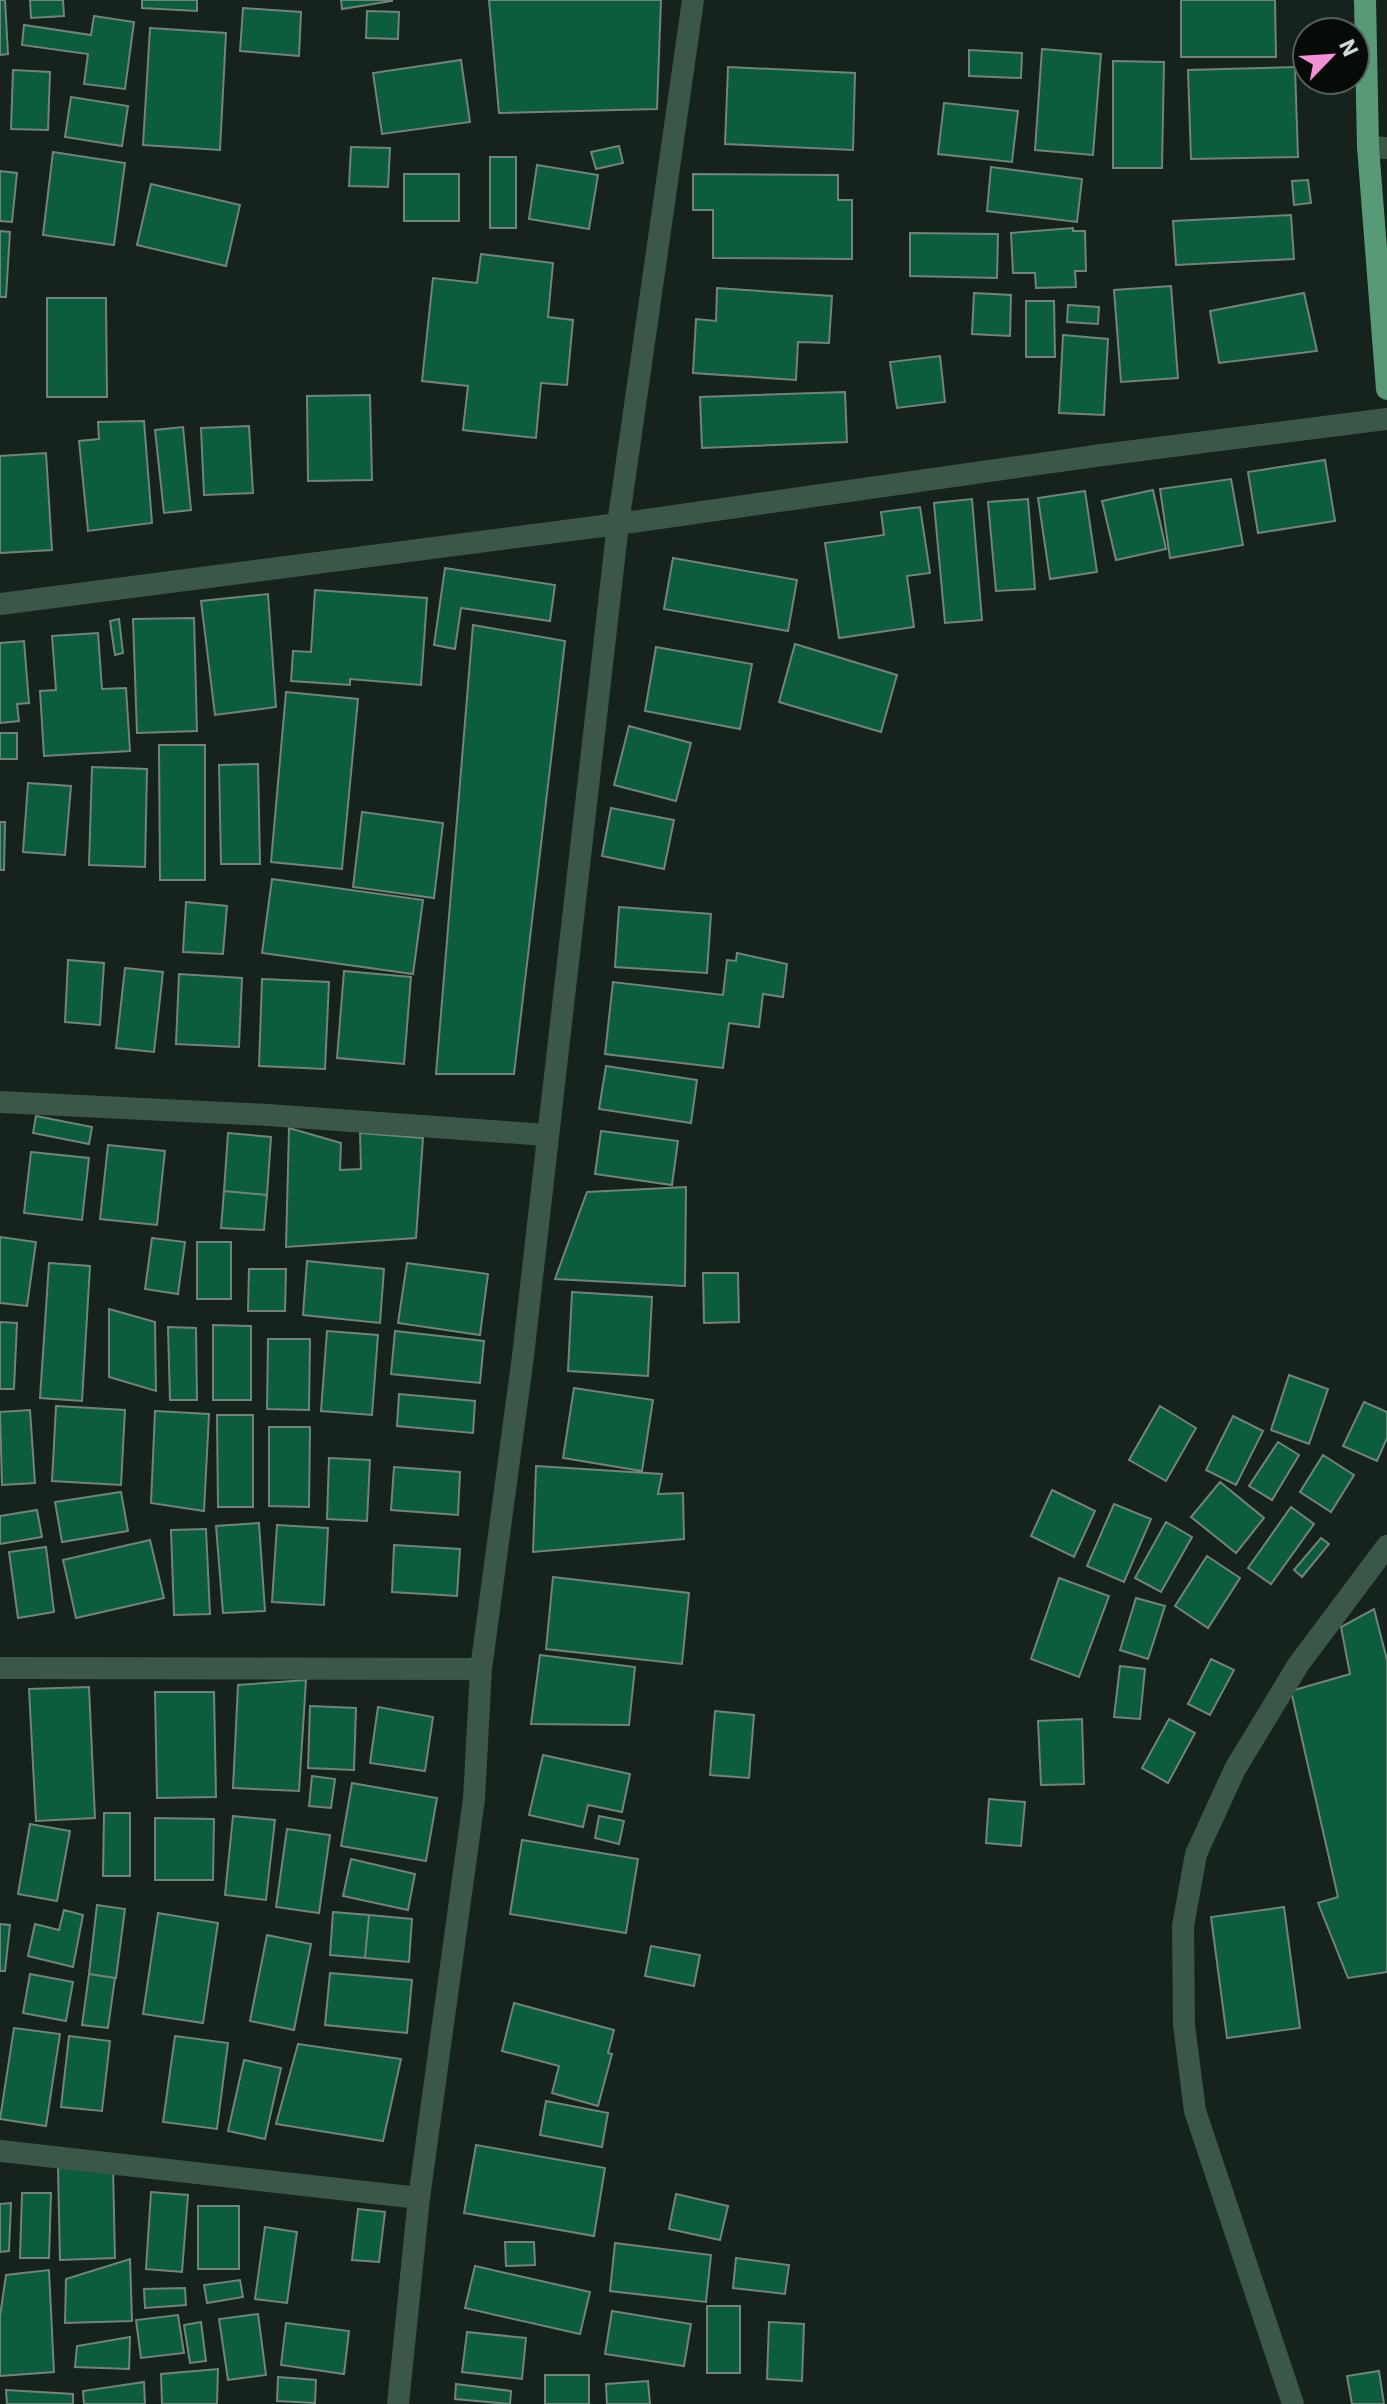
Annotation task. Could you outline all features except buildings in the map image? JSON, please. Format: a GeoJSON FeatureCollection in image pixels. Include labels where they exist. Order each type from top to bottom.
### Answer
{"type":"FeatureCollection","features":[{"type":"Feature","properties":{"kind":"highway"},"geometry":{"type":"LineString","coordinates":[[1365,0],[1378,148],[1387,389]]}},
{"type":"Feature","properties":{"kind":"street"},"geometry":{"type":"LineString","coordinates":[[398,2404],[419,2198],[474,1799],[481,1669],[520,1387],[618,524],[693,0]]}},
{"type":"Feature","properties":{"kind":"street"},"geometry":{"type":"LineString","coordinates":[[0,604],[618,524],[1102,455],[1387,419]]}},
{"type":"Feature","properties":{"kind":"street"},"geometry":{"type":"LineString","coordinates":[[0,1102],[268,1115],[547,1135]]}},
{"type":"Feature","properties":{"kind":"street"},"geometry":{"type":"LineString","coordinates":[[1293,2404],[1195,2111],[1184,2025],[1183,1926],[1196,1854],[1235,1769],[1298,1665],[1387,1546]]}},
{"type":"Feature","properties":{"kind":"street"},"geometry":{"type":"LineString","coordinates":[[0,1668],[481,1669]]}},
{"type":"Feature","properties":{"kind":"street"},"geometry":{"type":"LineString","coordinates":[[0,2151],[419,2198]]}}]}
